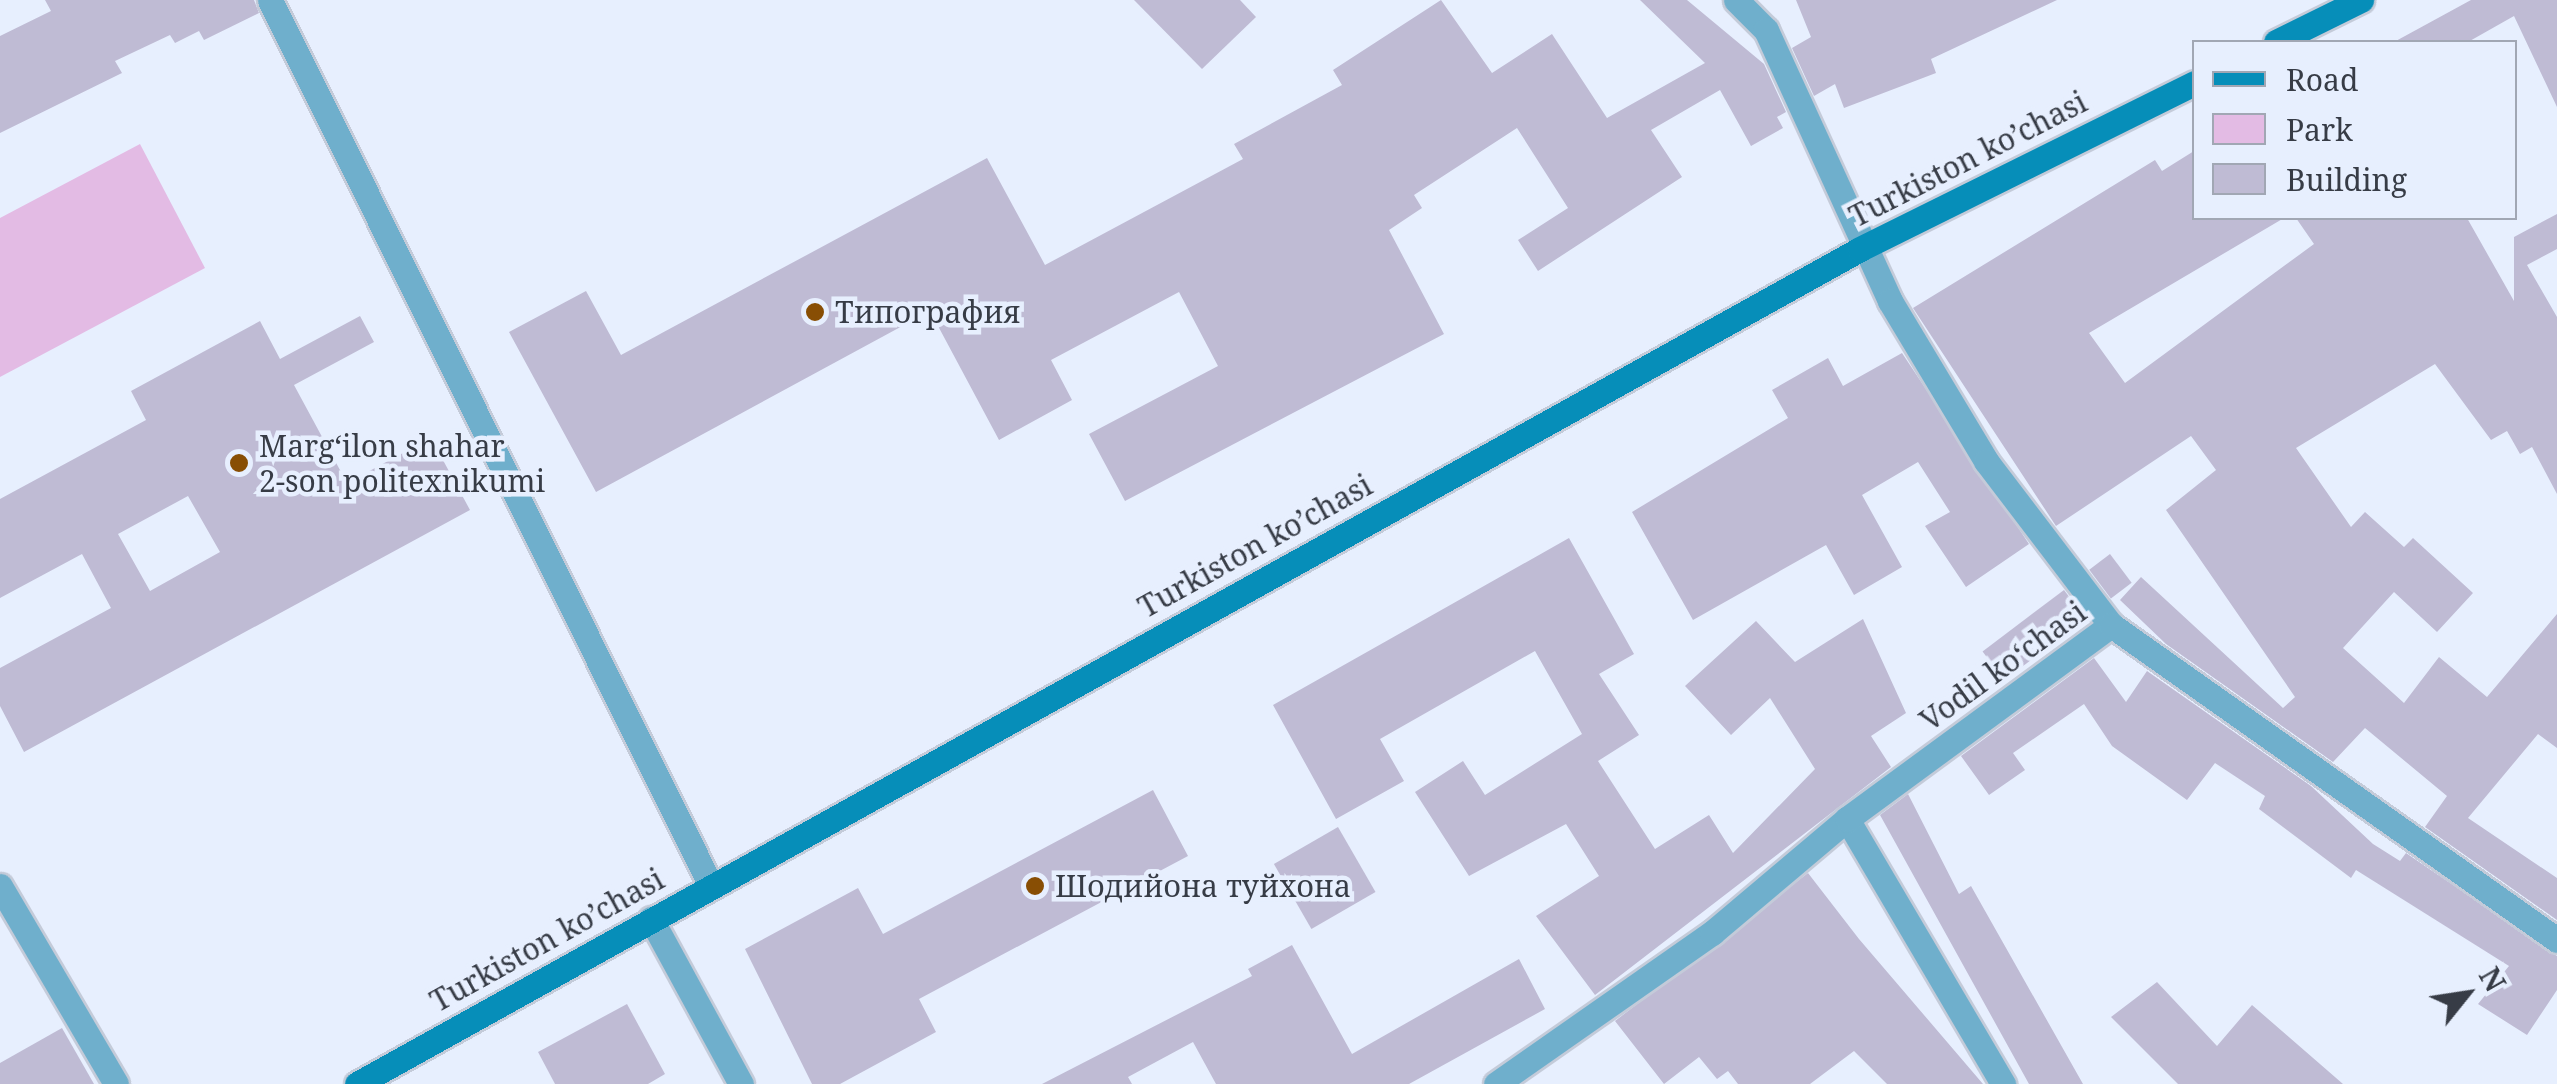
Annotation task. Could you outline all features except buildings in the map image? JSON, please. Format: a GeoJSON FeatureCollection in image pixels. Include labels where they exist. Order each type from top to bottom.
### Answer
{"type":"FeatureCollection","features":[{"type":"Feature","properties":{"kind":"main road"},"geometry":{"type":"LineString","coordinates":[[2280,40],[2361,0]]}},
{"type":"Feature","properties":{"kind":"main road","name":"Turkiston ko’chasi"},"geometry":{"type":"LineString","coordinates":[[357,1084],[710,884],[1860,249],[2192,84]]}},
{"type":"Feature","properties":{"kind":"street"},"geometry":{"type":"LineString","coordinates":[[270,0],[710,884]]}},
{"type":"Feature","properties":{"kind":"street"},"geometry":{"type":"LineString","coordinates":[[1736,0],[1766,30],[1860,249],[1986,461],[2111,626]]}},
{"type":"Feature","properties":{"kind":"street","name":"Vodil koʻchasi"},"geometry":{"type":"LineString","coordinates":[[1496,1084],[1712,933],[1847,820],[2111,626],[2557,940]]}},
{"type":"Feature","properties":{"kind":"street"},"geometry":{"type":"LineString","coordinates":[[1847,820],[2003,1084]]}},
{"type":"Feature","properties":{"kind":"street"},"geometry":{"type":"LineString","coordinates":[[0,886],[116,1084]]}},
{"type":"Feature","properties":{"kind":"street"},"geometry":{"type":"LineString","coordinates":[[651,919],[741,1084]]}},
{"type":"Feature","properties":{"kind":"green space"},"geometry":{"type":"Polygon","coordinates":[[[140,144],[205,268],[0,377],[0,218],[140,144]]]}},
{"type":"Feature","properties":{"kind":"place","name":"Типография"},"geometry":{"type":"Point","coordinates":[815,312]}},
{"type":"Feature","properties":{"kind":"place","name":"Margʻilon shahar 2-son politexnikumi"},"geometry":{"type":"Point","coordinates":[239,463]}},
{"type":"Feature","properties":{"kind":"place","name":"Шодийона туйхона"},"geometry":{"type":"Point","coordinates":[1035,886]}}]}
